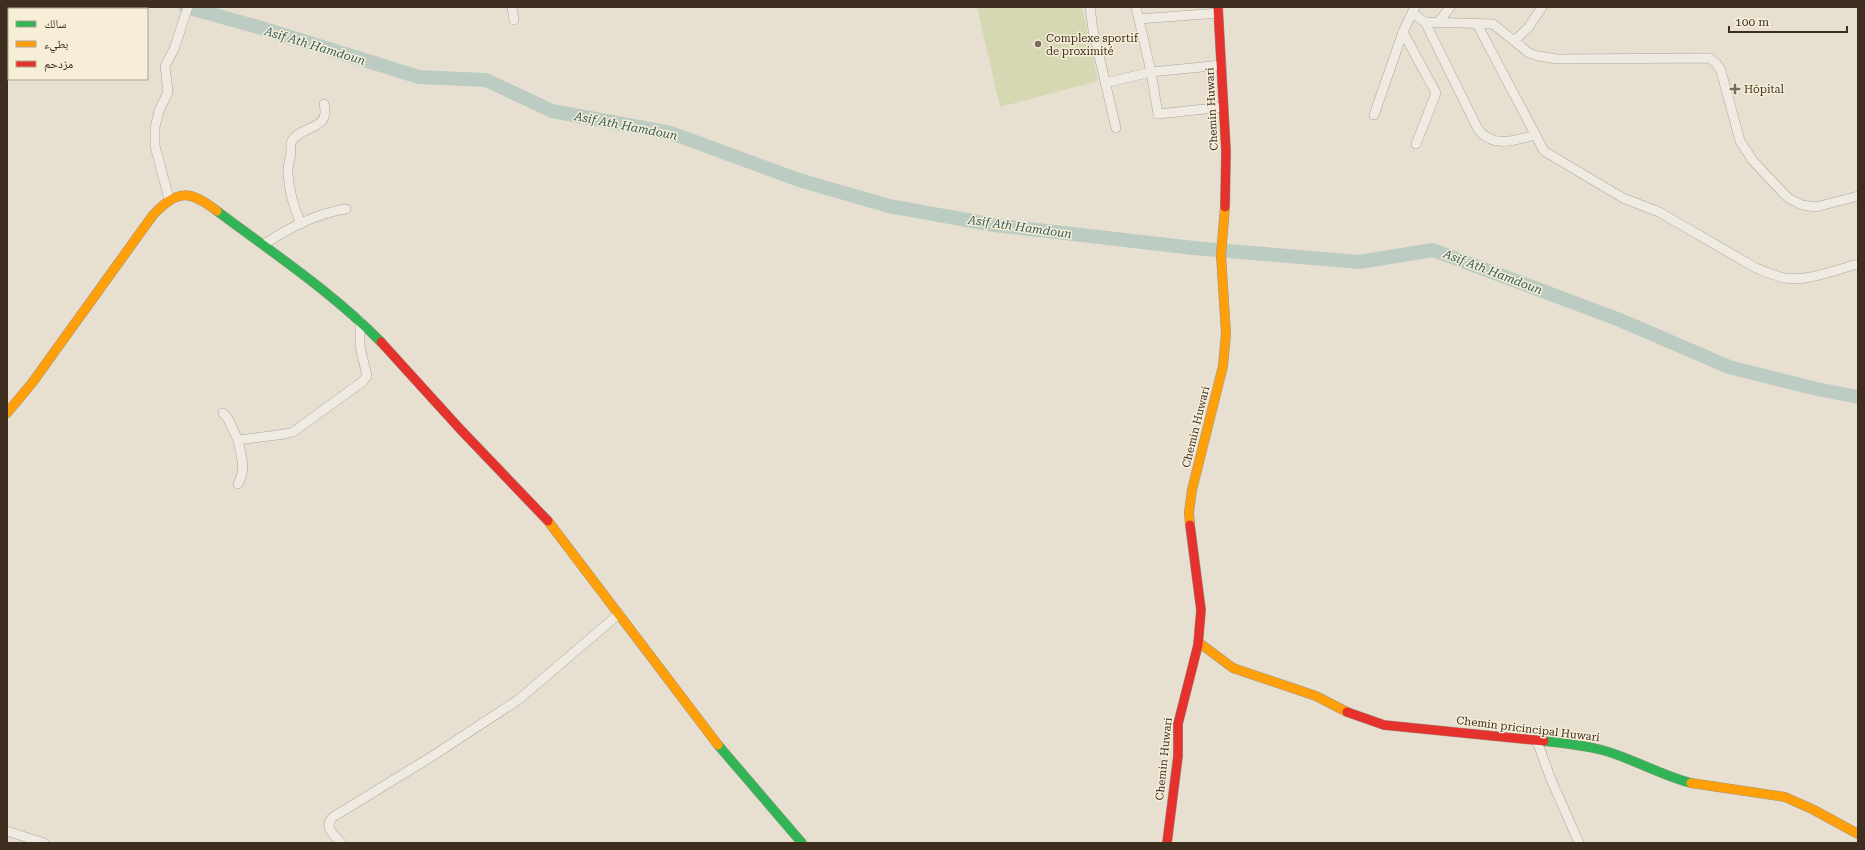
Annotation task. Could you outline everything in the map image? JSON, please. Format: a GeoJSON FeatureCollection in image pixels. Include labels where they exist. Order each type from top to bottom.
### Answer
{"type":"FeatureCollection","features":[{"type":"Feature","properties":{"kind":"street"},"geometry":{"type":"LineString","coordinates":[[169,199],[155,146],[155,127],[159,111],[168,92],[165,66],[174,49],[188,7]]}},
{"type":"Feature","properties":{"kind":"street"},"geometry":{"type":"LineString","coordinates":[[512,7],[514,20]]}},
{"type":"Feature","properties":{"kind":"street"},"geometry":{"type":"LineString","coordinates":[[1090,7],[1093,30],[1116,128]]}},
{"type":"Feature","properties":{"kind":"street"},"geometry":{"type":"LineString","coordinates":[[1136,7],[1151,72],[1158,114],[1224,107]]}},
{"type":"Feature","properties":{"kind":"street"},"geometry":{"type":"LineString","coordinates":[[1438,23],[1450,7]]}},
{"type":"Feature","properties":{"kind":"street"},"geometry":{"type":"LineString","coordinates":[[1515,40],[1528,28],[1542,7]]}},
{"type":"Feature","properties":{"kind":"street"},"geometry":{"type":"LineString","coordinates":[[1139,19],[1218,10]]}},
{"type":"Feature","properties":{"kind":"street","name":"Chemin Huwari"},"geometry":{"type":"LineString","coordinates":[[1167,843],[1178,756],[1178,724],[1198,642],[1201,610],[1192,550],[1189,512],[1192,490],[1217,396],[1223,366],[1225,340],[1222,255],[1226,151],[1218,10]]}},
{"type":"Feature","properties":{"kind":"street"},"geometry":{"type":"LineString","coordinates":[[1374,115],[1404,32],[1414,10],[1426,22],[1478,129],[1484,136],[1490,140],[1510,141],[1535,134]]}},
{"type":"Feature","properties":{"kind":"street"},"geometry":{"type":"LineString","coordinates":[[1426,22],[1493,24],[1515,40],[1529,53],[1558,59],[1709,58],[1716,63],[1721,71],[1740,141],[1753,161],[1788,198],[1802,205],[1816,207],[1858,196]]}},
{"type":"Feature","properties":{"kind":"street"},"geometry":{"type":"LineString","coordinates":[[1477,24],[1544,151],[1623,198],[1659,212],[1756,268],[1771,274],[1786,278],[1804,278],[1858,264]]}},
{"type":"Feature","properties":{"kind":"street"},"geometry":{"type":"LineString","coordinates":[[1404,32],[1436,93],[1416,144]]}},
{"type":"Feature","properties":{"kind":"street"},"geometry":{"type":"LineString","coordinates":[[1105,83],[1151,72],[1222,65]]}},
{"type":"Feature","properties":{"kind":"street"},"geometry":{"type":"LineString","coordinates":[[300,224],[293,207],[288,174],[291,142],[299,132],[323,121],[326,112],[324,104]]}},
{"type":"Feature","properties":{"kind":"street"},"geometry":{"type":"LineString","coordinates":[[7,414],[32,383],[153,215],[169,199],[182,194],[200,198],[360,321],[553,526],[707,733],[802,843]]}},
{"type":"Feature","properties":{"kind":"street"},"geometry":{"type":"LineString","coordinates":[[263,245],[278,235],[300,224],[338,210],[346,209]]}},
{"type":"Feature","properties":{"kind":"street"},"geometry":{"type":"LineString","coordinates":[[238,440],[293,432],[362,382],[367,376],[360,346],[360,321]]}},
{"type":"Feature","properties":{"kind":"street"},"geometry":{"type":"LineString","coordinates":[[223,413],[228,419],[238,440],[244,468],[243,475],[238,484]]}},
{"type":"Feature","properties":{"kind":"street"},"geometry":{"type":"LineString","coordinates":[[341,843],[330,831],[328,825],[329,820],[431,757],[518,700],[619,614]]}},
{"type":"Feature","properties":{"kind":"street","name":"Chemin pricincipal Huwari"},"geometry":{"type":"LineString","coordinates":[[1198,642],[1233,668],[1316,696],[1372,722],[1578,745],[1602,750],[1674,779],[1701,786],[1785,797],[1814,810],[1858,834]]}},
{"type":"Feature","properties":{"kind":"street"},"geometry":{"type":"LineString","coordinates":[[1538,741],[1550,777],[1579,843]]}},
{"type":"Feature","properties":{"kind":"street"},"geometry":{"type":"LineString","coordinates":[[7,831],[44,843]]}},
{"type":"Feature","properties":{"kind":"green space","name":"Complexe sportif de proximité"},"geometry":{"type":"Polygon","coordinates":[[[977,7],[1082,7],[1098,81],[1000,107],[977,7]]]}},
{"type":"Feature","properties":{"kind":"waterway","name":"Asif Ath Hamdoun"},"geometry":{"type":"LineString","coordinates":[[186,7],[258,27],[419,77],[486,80],[552,111],[671,133],[799,180],[889,206],[994,225],[1194,248],[1359,262],[1433,250],[1620,320],[1729,367],[1817,389],[1858,397]]}},
{"type":"Feature","properties":{"kind":"traffic: fast"},"geometry":{"type":"LineString","coordinates":[[217,211],[343,306],[381,342]]}},
{"type":"Feature","properties":{"kind":"traffic: fast"},"geometry":{"type":"LineString","coordinates":[[1544,741],[1580,745],[1613,753],[1668,776],[1691,783]]}},
{"type":"Feature","properties":{"kind":"traffic: fast"},"geometry":{"type":"LineString","coordinates":[[718,745],[802,843]]}},
{"type":"Feature","properties":{"kind":"traffic: slow"},"geometry":{"type":"LineString","coordinates":[[7,413],[32,383],[153,215],[170,200],[184,195],[199,199],[217,211]]}},
{"type":"Feature","properties":{"kind":"traffic: slow"},"geometry":{"type":"LineString","coordinates":[[1190,525],[1189,512],[1192,490],[1223,366],[1226,334],[1221,255],[1225,207]]}},
{"type":"Feature","properties":{"kind":"traffic: slow"},"geometry":{"type":"LineString","coordinates":[[548,521],[718,745]]}},
{"type":"Feature","properties":{"kind":"traffic: slow"},"geometry":{"type":"LineString","coordinates":[[1198,642],[1233,668],[1316,696],[1347,712]]}},
{"type":"Feature","properties":{"kind":"traffic: slow"},"geometry":{"type":"LineString","coordinates":[[1691,783],[1785,797],[1814,810],[1858,834]]}},
{"type":"Feature","properties":{"kind":"traffic: jam"},"geometry":{"type":"LineString","coordinates":[[1218,7],[1226,151],[1225,207]]}},
{"type":"Feature","properties":{"kind":"traffic: jam"},"geometry":{"type":"LineString","coordinates":[[381,342],[460,429],[548,521]]}},
{"type":"Feature","properties":{"kind":"traffic: jam"},"geometry":{"type":"LineString","coordinates":[[1167,843],[1178,756],[1178,724],[1198,645],[1201,610],[1190,525]]}},
{"type":"Feature","properties":{"kind":"traffic: jam"},"geometry":{"type":"LineString","coordinates":[[1347,712],[1384,725],[1544,741]]}},
{"type":"Feature","properties":{"kind":"place","name":"Complexe sportif de proximité"},"geometry":{"type":"Point","coordinates":[1038,44]}},
{"type":"Feature","properties":{"kind":"place","name":"Hôpital"},"geometry":{"type":"Point","coordinates":[1735,89]}}]}
